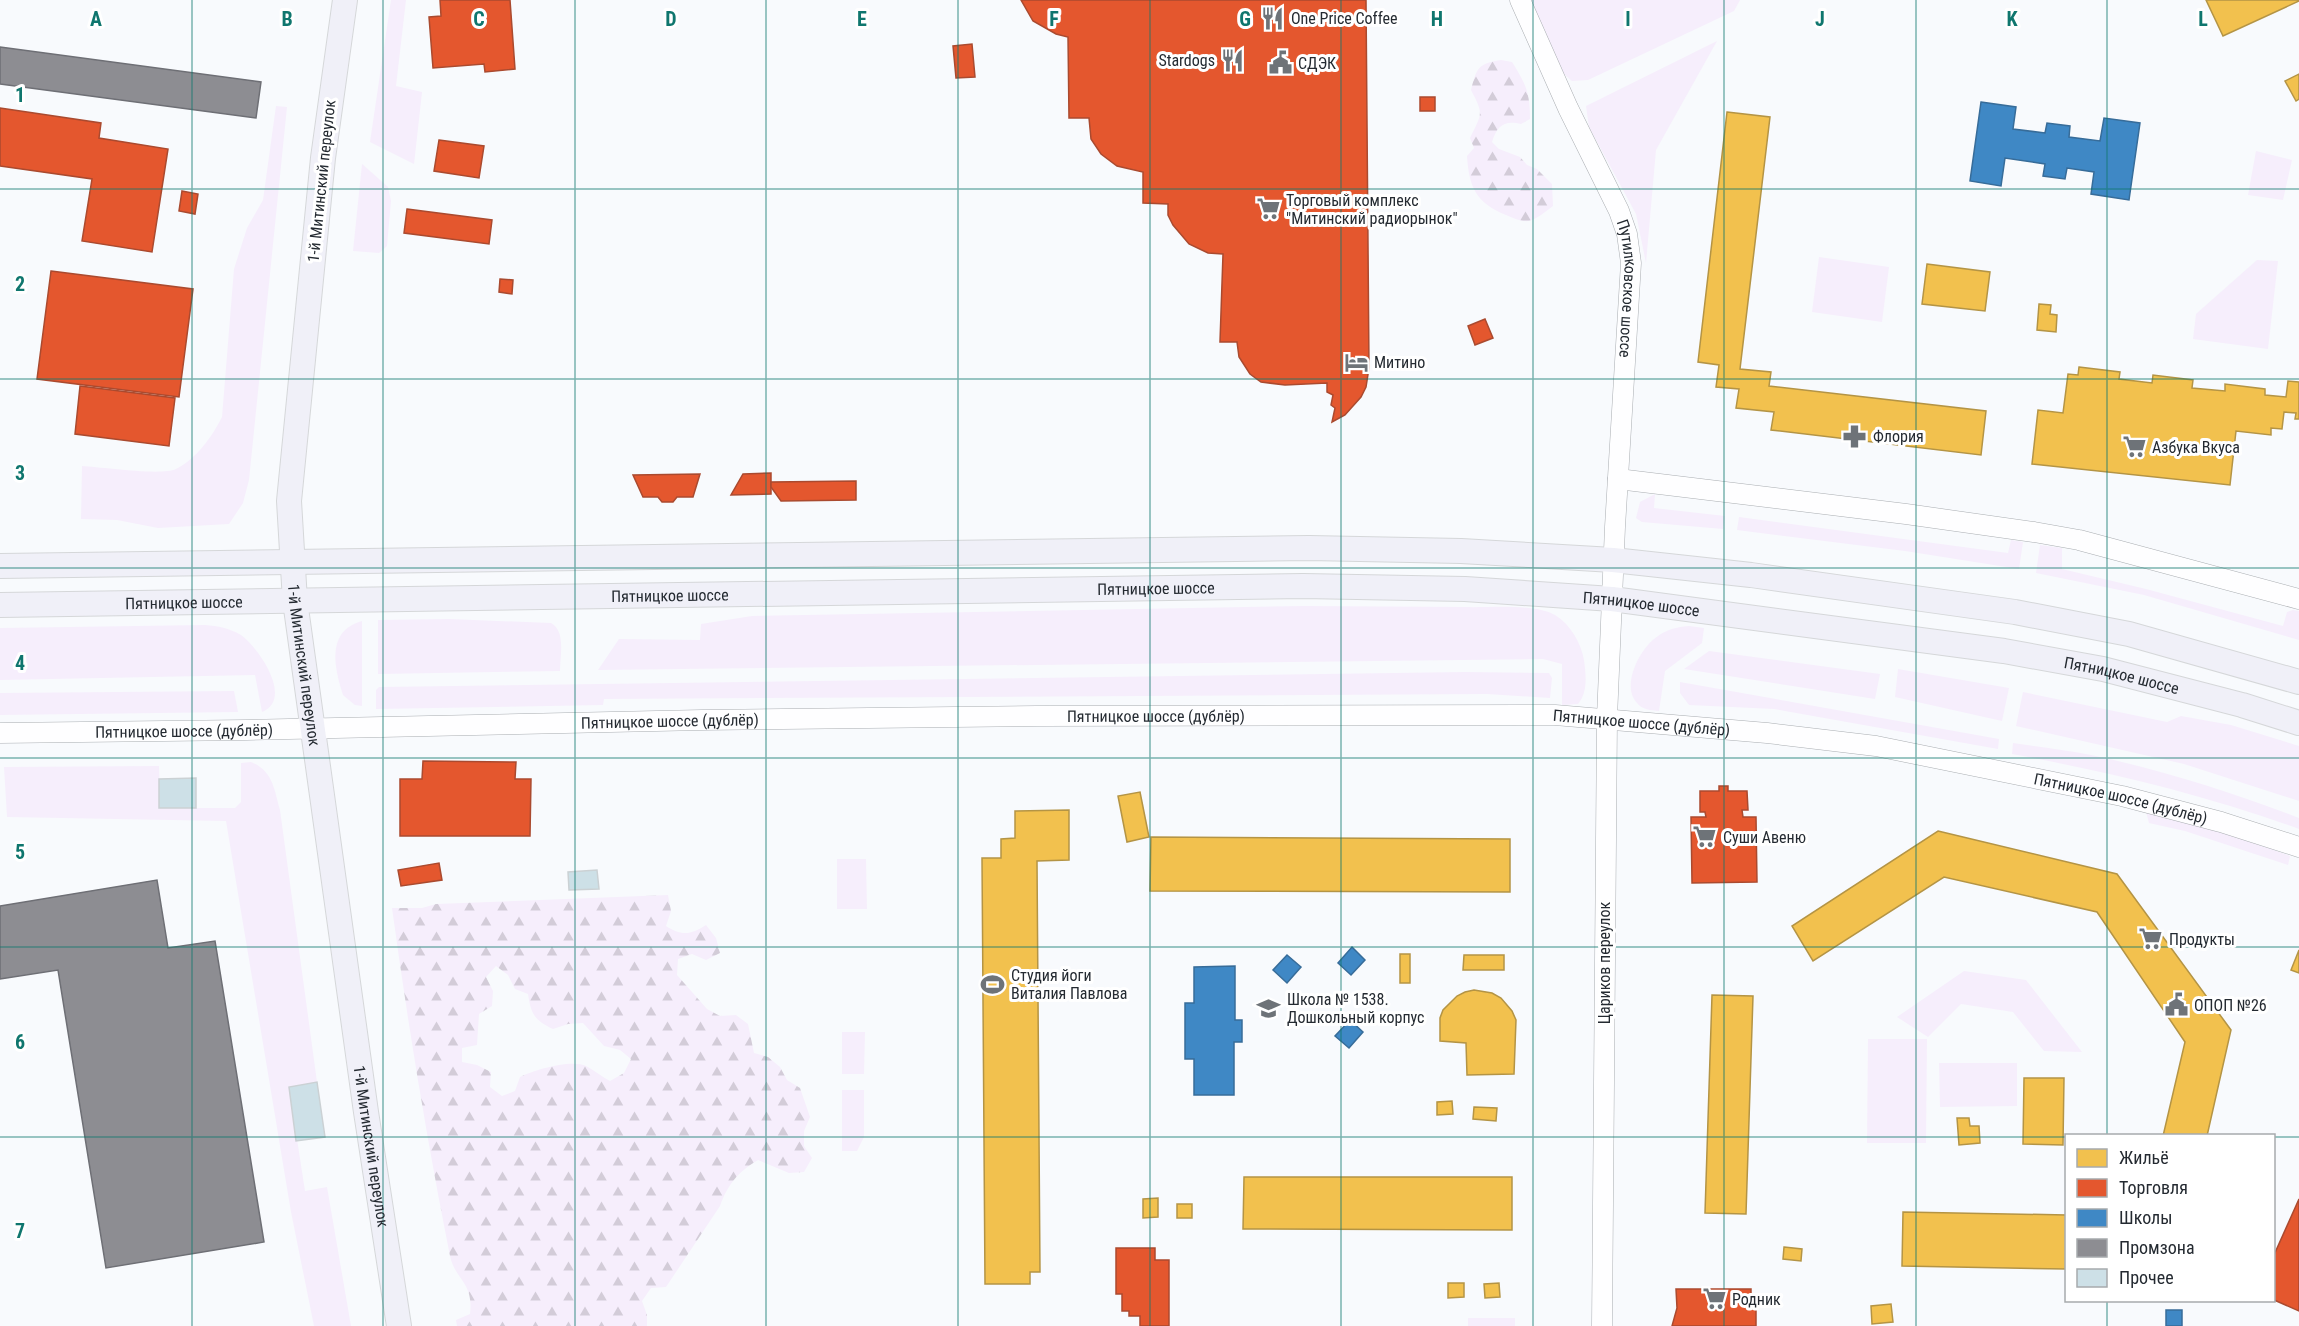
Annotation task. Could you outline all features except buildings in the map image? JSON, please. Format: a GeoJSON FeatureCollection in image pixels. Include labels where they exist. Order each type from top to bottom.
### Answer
{"type":"FeatureCollection","features":[{"type":"Feature","properties":{"kind":"main road","name":"1-й Митинский переулок"},"geometry":{"type":"LineString","coordinates":[[345,0],[322,158],[289,501],[295,601],[366,1112],[399,1326]]}},
{"type":"Feature","properties":{"kind":"main road"},"geometry":{"type":"LineString","coordinates":[[0,566],[1310,548],[1461,551],[1613,560],[1751,575],[2015,612],[2129,634],[2299,682]]}},
{"type":"Feature","properties":{"kind":"main road","name":"Пятницкое шоссе"},"geometry":{"type":"LineString","coordinates":[[0,605],[1303,586],[1465,590],[1612,599],[1992,650],[2103,669],[2242,705],[2299,723]]}},
{"type":"Feature","properties":{"kind":"street","name":"Путилковское шоссе"},"geometry":{"type":"LineString","coordinates":[[1520,0],[1568,108],[1619,210],[1628,244],[1630,263],[1612,599]]}},
{"type":"Feature","properties":{"kind":"street"},"geometry":{"type":"LineString","coordinates":[[1618,479],[2034,532],[2079,540],[2299,599]]}},
{"type":"Feature","properties":{"kind":"street","name":"Цариков переулок"},"geometry":{"type":"LineString","coordinates":[[1602,1326],[1607,718],[1612,599]]}},
{"type":"Feature","properties":{"kind":"street","name":"Пятницкое шоссе (дублёр)"},"geometry":{"type":"LineString","coordinates":[[0,734],[1037,716],[1555,715],[1767,733],[1876,746],[2122,796],[2222,822],[2299,846]]}},
{"type":"Feature","properties":{"kind":"green space"},"geometry":{"type":"Polygon","coordinates":[[[391,0],[406,0],[396,86],[422,92],[414,164],[370,142],[391,0]]]}},
{"type":"Feature","properties":{"kind":"green space"},"geometry":{"type":"Polygon","coordinates":[[[1531,0],[1740,0],[1734,11],[1588,80],[1572,81],[1563,73],[1531,0]]]}},
{"type":"Feature","properties":{"kind":"green space"},"geometry":{"type":"Polygon","coordinates":[[[1717,41],[1656,150],[1646,263],[1636,214],[1589,127],[1586,106],[1717,41]]]}},
{"type":"Feature","properties":{"kind":"green space"},"geometry":{"type":"Polygon","coordinates":[[[1501,60],[1512,62],[1524,83],[1528,95],[1530,119],[1521,124],[1510,123],[1502,126],[1496,132],[1492,142],[1499,149],[1520,157],[1552,184],[1553,206],[1529,221],[1514,218],[1496,210],[1481,199],[1472,185],[1468,167],[1467,156],[1474,148],[1470,138],[1480,114],[1471,90],[1475,77],[1483,65],[1501,60]]]}},
{"type":"Feature","properties":{"kind":"green space"},"geometry":{"type":"Polygon","coordinates":[[[276,106],[287,107],[249,480],[243,503],[229,524],[158,528],[117,520],[81,519],[82,466],[158,472],[176,469],[203,447],[222,417],[234,269],[247,228],[263,200],[276,106]]]}},
{"type":"Feature","properties":{"kind":"green space"},"geometry":{"type":"Polygon","coordinates":[[[2256,151],[2292,160],[2283,200],[2248,195],[2256,151]]]}},
{"type":"Feature","properties":{"kind":"green space"},"geometry":{"type":"Polygon","coordinates":[[[362,164],[388,187],[391,201],[387,246],[379,253],[353,251],[362,164]]]}},
{"type":"Feature","properties":{"kind":"green space"},"geometry":{"type":"Polygon","coordinates":[[[1819,257],[1889,267],[1882,322],[1812,312],[1819,257]]]}},
{"type":"Feature","properties":{"kind":"green space"},"geometry":{"type":"Polygon","coordinates":[[[2257,260],[2278,261],[2268,349],[2193,339],[2196,314],[2257,260]]]}},
{"type":"Feature","properties":{"kind":"green space"},"geometry":{"type":"Polygon","coordinates":[[[1655,494],[1654,508],[1725,516],[1723,529],[1642,522],[1636,518],[1640,502],[1655,494]]]}},
{"type":"Feature","properties":{"kind":"green space"},"geometry":{"type":"Polygon","coordinates":[[[1739,517],[2008,553],[2011,540],[2023,542],[2019,569],[1905,551],[1737,530],[1739,517]]]}},
{"type":"Feature","properties":{"kind":"green space"},"geometry":{"type":"Polygon","coordinates":[[[2040,545],[2062,548],[2062,569],[2283,626],[2287,612],[2299,611],[2299,640],[2144,595],[2036,573],[2040,545]]]}},
{"type":"Feature","properties":{"kind":"green space"},"geometry":{"type":"Polygon","coordinates":[[[1304,606],[1511,607],[1546,611],[1566,624],[1578,641],[1585,666],[1586,683],[1583,694],[1578,704],[1562,705],[1562,664],[1543,659],[598,670],[619,639],[700,640],[701,624],[752,616],[1304,606]]]}},
{"type":"Feature","properties":{"kind":"green space"},"geometry":{"type":"Polygon","coordinates":[[[449,619],[551,623],[559,632],[560,671],[378,674],[378,620],[449,619]]]}},
{"type":"Feature","properties":{"kind":"green space"},"geometry":{"type":"Polygon","coordinates":[[[362,621],[362,706],[355,705],[343,695],[337,673],[336,651],[343,633],[350,626],[362,621]]]}},
{"type":"Feature","properties":{"kind":"green space"},"geometry":{"type":"Polygon","coordinates":[[[205,625],[223,628],[241,635],[264,662],[274,685],[275,696],[271,705],[262,712],[255,675],[0,680],[0,628],[205,625]]]}},
{"type":"Feature","properties":{"kind":"green space"},"geometry":{"type":"Polygon","coordinates":[[[1679,627],[1704,628],[1702,643],[1665,671],[1659,711],[1641,707],[1633,696],[1631,688],[1631,678],[1638,660],[1648,644],[1658,636],[1679,627]]]}},
{"type":"Feature","properties":{"kind":"green space"},"geometry":{"type":"Polygon","coordinates":[[[1709,651],[1880,674],[1875,699],[1684,669],[1709,651]]]}},
{"type":"Feature","properties":{"kind":"green space"},"geometry":{"type":"Polygon","coordinates":[[[1898,669],[2009,688],[2002,721],[1895,697],[1898,669]]]}},
{"type":"Feature","properties":{"kind":"green space"},"geometry":{"type":"Polygon","coordinates":[[[1465,672],[1549,673],[1552,678],[1550,698],[1487,694],[604,699],[603,705],[376,709],[376,690],[379,687],[1465,672]]]}},
{"type":"Feature","properties":{"kind":"green space"},"geometry":{"type":"Polygon","coordinates":[[[1680,682],[1999,739],[1998,749],[1774,709],[1689,705],[1680,693],[1680,682]]]}},
{"type":"Feature","properties":{"kind":"green space"},"geometry":{"type":"Polygon","coordinates":[[[234,691],[238,712],[0,715],[0,693],[234,691]]]}},
{"type":"Feature","properties":{"kind":"green space"},"geometry":{"type":"Polygon","coordinates":[[[2023,692],[2167,722],[2181,716],[2231,725],[2299,746],[2299,801],[2184,764],[2016,726],[2023,692]]]}},
{"type":"Feature","properties":{"kind":"green space"},"geometry":{"type":"Polygon","coordinates":[[[2013,743],[2091,755],[2196,782],[2299,818],[2299,829],[2229,805],[2157,786],[2012,754],[2013,743]]]}},
{"type":"Feature","properties":{"kind":"green space"},"geometry":{"type":"Polygon","coordinates":[[[251,762],[264,770],[272,782],[280,810],[317,1082],[289,1087],[305,1191],[327,1187],[351,1326],[314,1326],[291,1212],[226,821],[7,817],[4,767],[159,766],[160,808],[235,808],[241,802],[241,763],[251,762]]]}},
{"type":"Feature","properties":{"kind":"green space"},"geometry":{"type":"Polygon","coordinates":[[[2145,808],[2228,833],[2290,856],[2288,865],[2185,831],[2149,823],[2145,808]]]}},
{"type":"Feature","properties":{"kind":"green space"},"geometry":{"type":"Polygon","coordinates":[[[837,859],[866,859],[867,909],[837,909],[837,859]]]}},
{"type":"Feature","properties":{"kind":"green space"},"geometry":{"type":"Polygon","coordinates":[[[668,895],[671,911],[666,926],[686,933],[696,931],[706,925],[716,938],[720,953],[706,960],[692,954],[678,959],[677,975],[707,1009],[720,1016],[736,1015],[748,1024],[754,1053],[768,1057],[780,1067],[787,1080],[800,1088],[810,1117],[804,1131],[804,1146],[812,1158],[804,1172],[789,1173],[758,1160],[739,1174],[666,1287],[651,1288],[642,1301],[647,1315],[647,1326],[457,1326],[456,1320],[470,1314],[469,1295],[450,1256],[418,1083],[392,908],[422,908],[436,904],[668,895]],[[496,966],[486,977],[493,991],[492,1006],[479,1014],[477,1045],[462,1048],[462,1062],[477,1065],[491,1072],[490,1087],[502,1096],[515,1091],[520,1077],[534,1071],[571,1064],[586,1066],[610,1081],[624,1073],[631,1059],[620,1050],[604,1046],[583,1023],[568,1024],[553,1029],[542,1023],[534,1016],[528,994],[515,989],[508,975],[496,966]]]}},
{"type":"Feature","properties":{"kind":"green space"},"geometry":{"type":"Polygon","coordinates":[[[1964,971],[2026,980],[2082,1052],[2044,1051],[2013,1012],[1961,1004],[1928,1037],[1897,1017],[1964,971]]]}},
{"type":"Feature","properties":{"kind":"green space"},"geometry":{"type":"Polygon","coordinates":[[[842,1032],[865,1032],[864,1074],[842,1074],[842,1032]]]}},
{"type":"Feature","properties":{"kind":"green space"},"geometry":{"type":"Polygon","coordinates":[[[1868,1039],[1927,1039],[1926,1143],[1867,1143],[1868,1039]]]}},
{"type":"Feature","properties":{"kind":"green space"},"geometry":{"type":"Polygon","coordinates":[[[1939,1063],[2017,1063],[2017,1106],[1940,1107],[1939,1063]]]}},
{"type":"Feature","properties":{"kind":"green space"},"geometry":{"type":"Polygon","coordinates":[[[842,1090],[864,1090],[864,1137],[857,1151],[842,1151],[842,1090]]]}},
{"type":"Feature","properties":{"kind":"green space"},"geometry":{"type":"Polygon","coordinates":[[[1468,1318],[1515,1318],[1515,1326],[1468,1326],[1468,1318]]]}},
{"type":"Feature","properties":{"kind":"place","name":"One Price Coffee"},"geometry":{"type":"Point","coordinates":[1273,18]}},
{"type":"Feature","properties":{"kind":"place","name":"Stardogs"},"geometry":{"type":"Point","coordinates":[1233,60]}},
{"type":"Feature","properties":{"kind":"place","name":"СДЭК"},"geometry":{"type":"Point","coordinates":[1280,63]}},
{"type":"Feature","properties":{"kind":"place","name":"Торговый комплекс \"Митинский радиорынок\""},"geometry":{"type":"Point","coordinates":[1268,209]}},
{"type":"Feature","properties":{"kind":"place","name":"Митино"},"geometry":{"type":"Point","coordinates":[1356,362]}},
{"type":"Feature","properties":{"kind":"place","name":"Флория"},"geometry":{"type":"Point","coordinates":[1855,436]}},
{"type":"Feature","properties":{"kind":"place","name":"Азбука Вкуса"},"geometry":{"type":"Point","coordinates":[2134,447]}},
{"type":"Feature","properties":{"kind":"place","name":"Суши Авеню"},"geometry":{"type":"Point","coordinates":[1705,837]}},
{"type":"Feature","properties":{"kind":"place","name":"Продукты"},"geometry":{"type":"Point","coordinates":[2151,939]}},
{"type":"Feature","properties":{"kind":"place","name":"Студия йоги Виталия Павлова"},"geometry":{"type":"Point","coordinates":[993,984]}},
{"type":"Feature","properties":{"kind":"place","name":"ОПОП №26"},"geometry":{"type":"Point","coordinates":[2176,1005]}},
{"type":"Feature","properties":{"kind":"place","name":"Школа № 1538. Дошкольный корпус"},"geometry":{"type":"Point","coordinates":[1269,1008]}},
{"type":"Feature","properties":{"kind":"place","name":"Родник"},"geometry":{"type":"Point","coordinates":[1714,1299]}}]}
